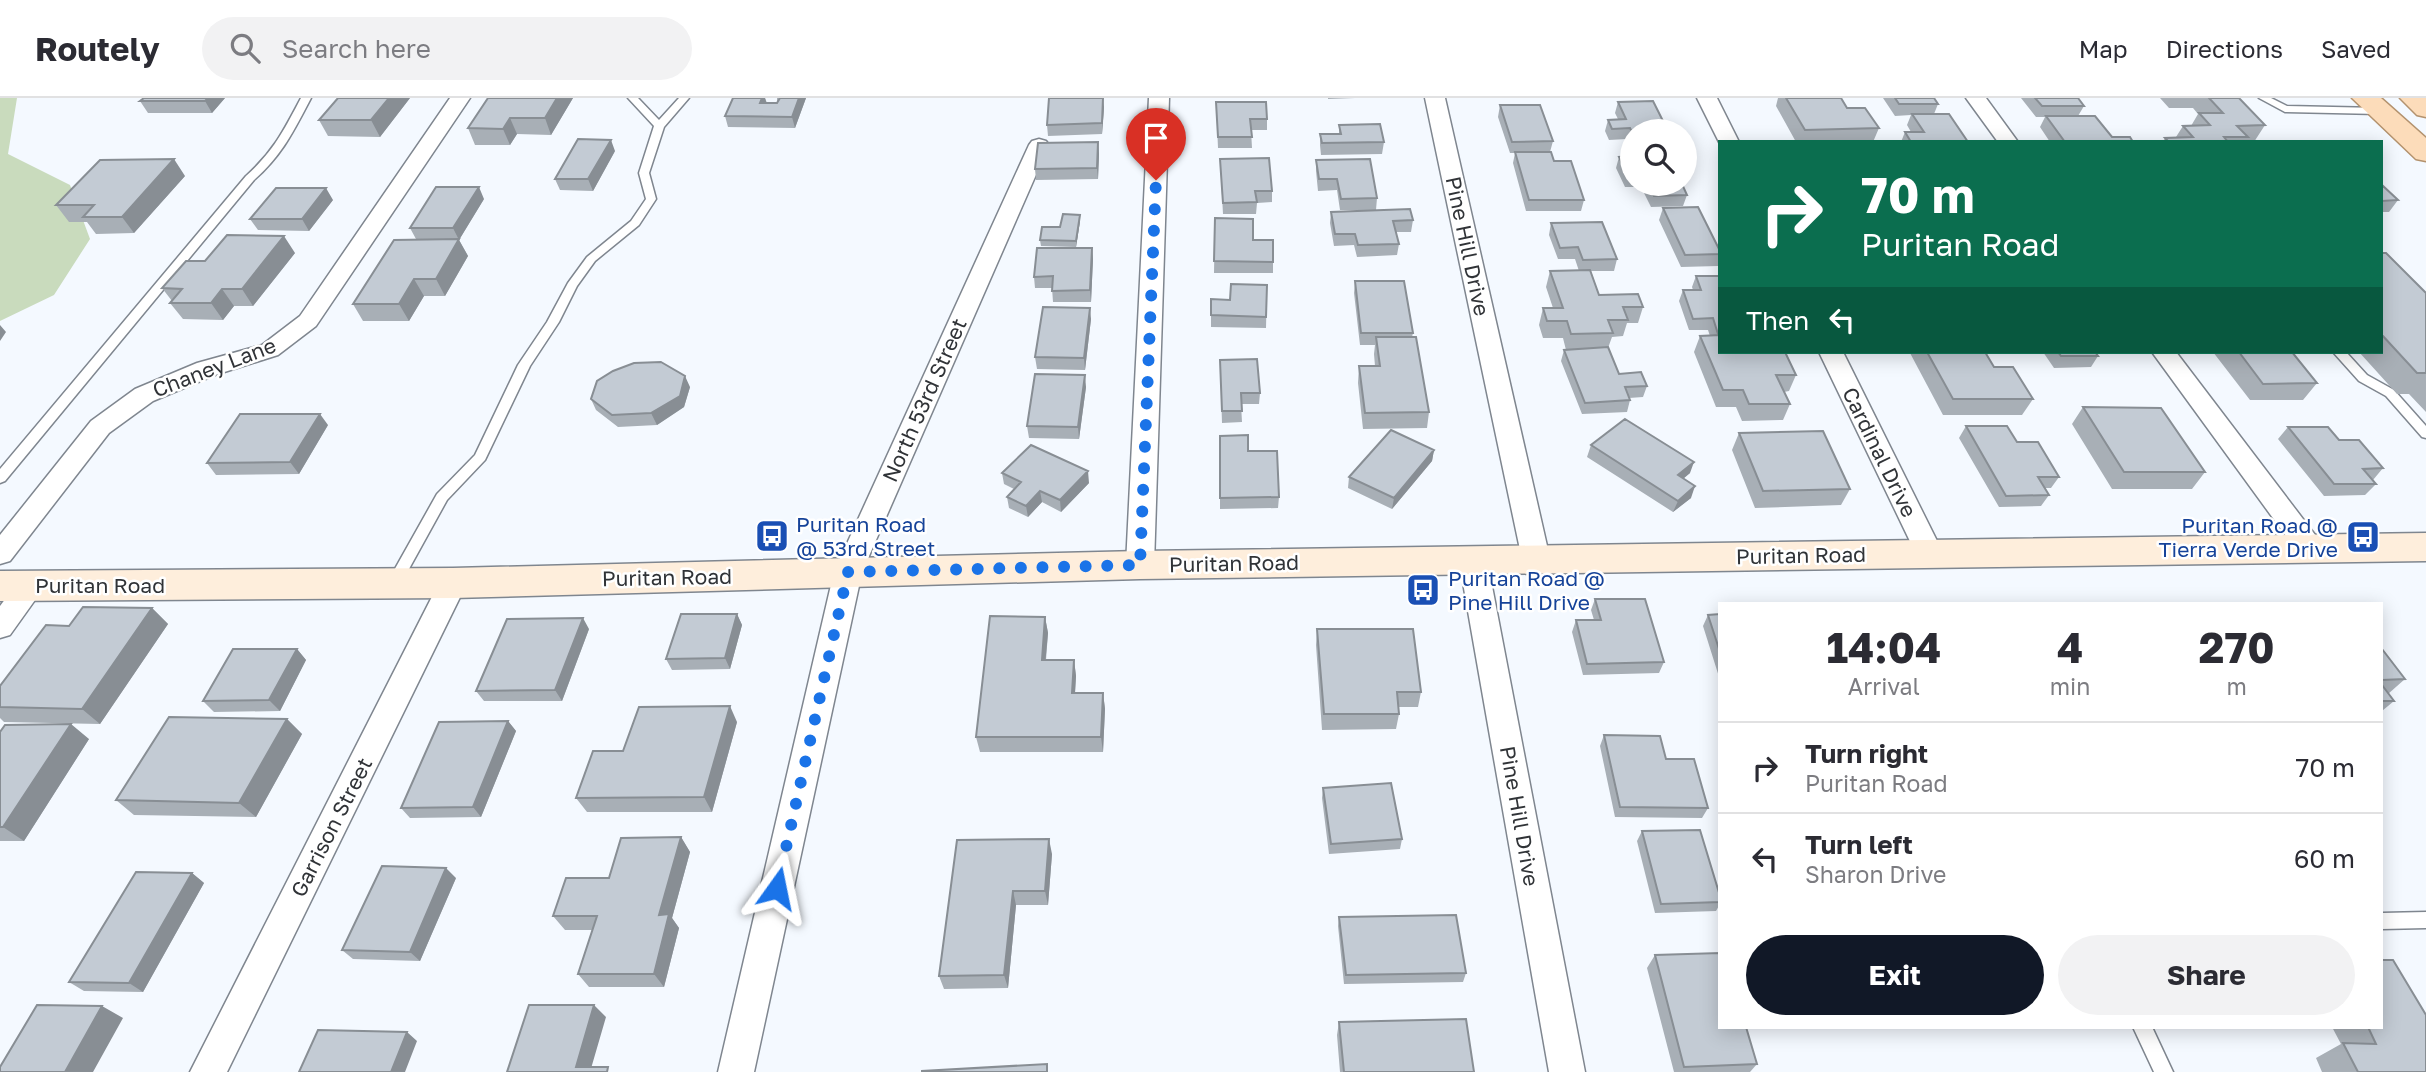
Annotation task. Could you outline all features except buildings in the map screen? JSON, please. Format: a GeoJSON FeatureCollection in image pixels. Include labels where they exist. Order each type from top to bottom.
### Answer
{"type":"FeatureCollection","features":[{"type":"Feature","properties":{"kind":"main road"},"geometry":{"type":"LineString","coordinates":[[2413,98],[2426,109]]}},
{"type":"Feature","properties":{"kind":"main road"},"geometry":{"type":"LineString","coordinates":[[2372,104],[2426,109]]}},
{"type":"Feature","properties":{"kind":"main road"},"geometry":{"type":"LineString","coordinates":[[2372,104],[2426,153]]}},
{"type":"Feature","properties":{"kind":"street","name":"Chaney Lane"},"geometry":{"type":"LineString","coordinates":[[0,554],[100,427],[144,394],[206,369],[270,350],[308,321],[460,98]]}},
{"type":"Feature","properties":{"kind":"street"},"geometry":{"type":"LineString","coordinates":[[1140,565],[1159,98]]}},
{"type":"Feature","properties":{"kind":"street","name":"Pine Hill Drive"},"geometry":{"type":"LineString","coordinates":[[1435,98],[1536,559]]}},
{"type":"Feature","properties":{"kind":"street"},"geometry":{"type":"LineString","coordinates":[[1707,98],[1728,140]]}},
{"type":"Feature","properties":{"kind":"street"},"geometry":{"type":"LineString","coordinates":[[1976,98],[2007,140]]}},
{"type":"Feature","properties":{"kind":"street","name":"North 53rd Street"},"geometry":{"type":"LineString","coordinates":[[736,1072],[848,572],[1038,145]]}},
{"type":"Feature","properties":{"kind":"street","name":"Cardinal Drive"},"geometry":{"type":"LineString","coordinates":[[1832,354],[1929,553]]}},
{"type":"Feature","properties":{"kind":"street"},"geometry":{"type":"LineString","coordinates":[[2165,354],[2312,551]]}},
{"type":"Feature","properties":{"kind":"street","name":"Puritan Road"},"geometry":{"type":"LineString","coordinates":[[16,586],[453,583],[1140,565],[1929,553],[2312,551],[2426,547]]}},
{"type":"Feature","properties":{"kind":"street","name":"Pine Hill Drive"},"geometry":{"type":"LineString","coordinates":[[1473,560],[1567,1072]]}},
{"type":"Feature","properties":{"kind":"street","name":"Garrison Street"},"geometry":{"type":"LineString","coordinates":[[208,1072],[453,583]]}},
{"type":"Feature","properties":{"kind":"street"},"geometry":{"type":"LineString","coordinates":[[0,627],[16,586]]}},
{"type":"Feature","properties":{"kind":"lane"},"geometry":{"type":"LineString","coordinates":[[0,478],[250,178],[270,160],[306,98]]}},
{"type":"Feature","properties":{"kind":"lane"},"geometry":{"type":"LineString","coordinates":[[633,98],[659,126]]}},
{"type":"Feature","properties":{"kind":"lane"},"geometry":{"type":"LineString","coordinates":[[394,583],[442,497],[480,457],[524,365],[553,322],[572,285],[591,259],[635,223],[651,199],[644,173],[659,126],[684,98]]}},
{"type":"Feature","properties":{"kind":"lane"},"geometry":{"type":"LineString","coordinates":[[2264,98],[2285,109],[2372,104]]}},
{"type":"Feature","properties":{"kind":"lane"},"geometry":{"type":"LineString","coordinates":[[2341,354],[2363,378],[2390,393],[2426,434]]}},
{"type":"Feature","properties":{"kind":"lane"},"geometry":{"type":"LineString","coordinates":[[2383,921],[2426,920]]}},
{"type":"Feature","properties":{"kind":"lane"},"geometry":{"type":"LineString","coordinates":[[2143,1029],[2164,1072]]}},
{"type":"Feature","properties":{"kind":"green space"},"geometry":{"type":"Polygon","coordinates":[[[0,98],[17,98],[8,154],[70,185],[90,239],[54,295],[0,321],[0,98]]]}},
{"type":"Feature","properties":{"kind":"place","name":"Puritan Road @ 53rd Street"},"geometry":{"type":"Point","coordinates":[772,536]}},
{"type":"Feature","properties":{"kind":"place","name":"Puritan Road @ Tierra Verde Drive"},"geometry":{"type":"Point","coordinates":[2363,537]}},
{"type":"Feature","properties":{"kind":"place","name":"Puritan Road @ Pine Hill Drive"},"geometry":{"type":"Point","coordinates":[1423,590]}},
{"type":"Feature","properties":{"kind":"route"},"geometry":{"type":"LineString","coordinates":[[777,888],[848,572],[1140,565],[1156,180]]}}]}
